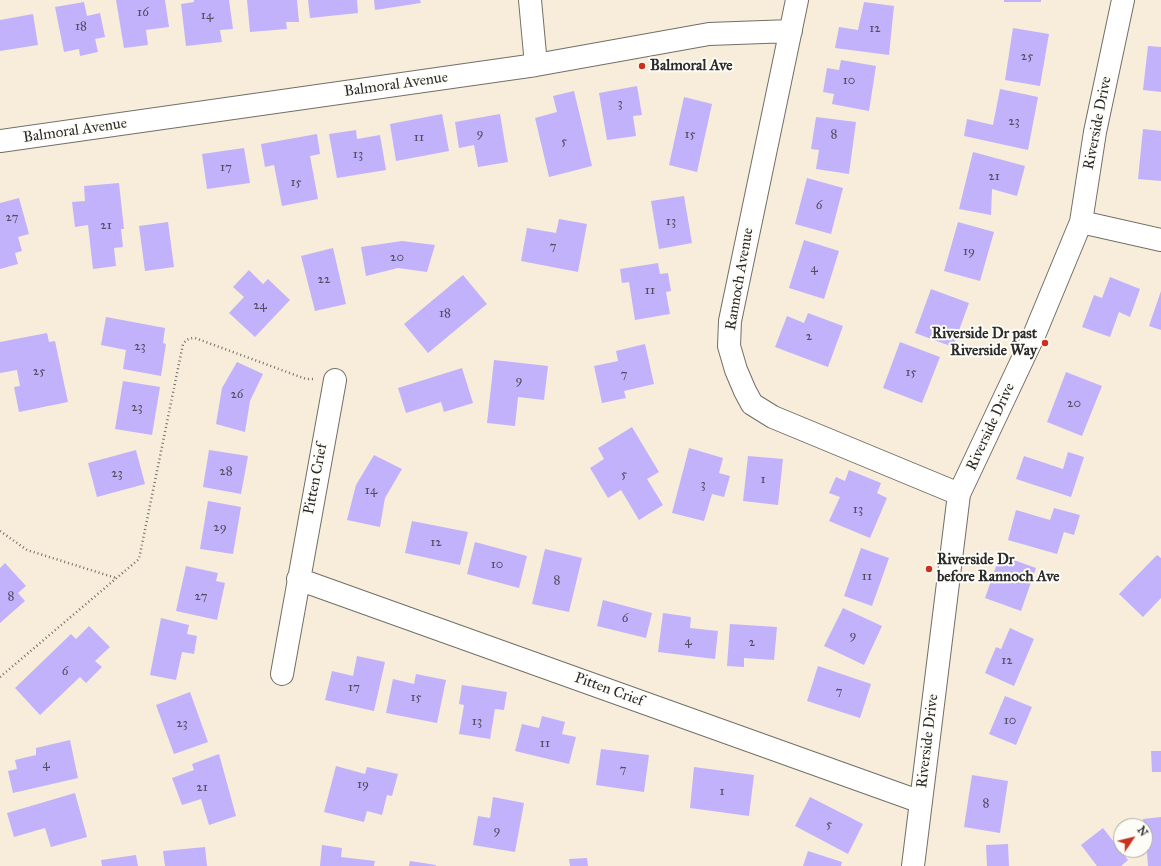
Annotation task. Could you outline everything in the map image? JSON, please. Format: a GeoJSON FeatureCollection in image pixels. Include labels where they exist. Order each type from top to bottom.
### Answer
{"type":"FeatureCollection","features":[{"type":"Feature","properties":{"kind":"street"},"geometry":{"type":"LineString","coordinates":[[530,0],[536,65]]}},
{"type":"Feature","properties":{"kind":"street","name":"Rannoch Avenue"},"geometry":{"type":"LineString","coordinates":[[797,0],[730,321],[729,346],[736,370],[752,404],[774,417],[959,494]]}},
{"type":"Feature","properties":{"kind":"street","name":"Riverside Drive"},"geometry":{"type":"LineString","coordinates":[[914,866],[959,494],[1035,333],[1081,222],[1095,132],[1123,0]]}},
{"type":"Feature","properties":{"kind":"street","name":"Balmoral Avenue"},"geometry":{"type":"LineString","coordinates":[[0,141],[536,65],[708,34],[791,30]]}},
{"type":"Feature","properties":{"kind":"street"},"geometry":{"type":"LineString","coordinates":[[1081,222],[1161,240]]}},
{"type":"Feature","properties":{"kind":"street","name":"Pitten Crief"},"geometry":{"type":"LineString","coordinates":[[282,674],[334,380]]}},
{"type":"Feature","properties":{"kind":"street","name":"Pitten Crief"},"geometry":{"type":"LineString","coordinates":[[298,579],[921,802]]}},
{"type":"Feature","properties":{"kind":"path"},"geometry":{"type":"LineString","coordinates":[[0,677],[139,559],[183,344],[186,341],[190,338],[195,338],[306,379],[334,380]]}},
{"type":"Feature","properties":{"kind":"path"},"geometry":{"type":"LineString","coordinates":[[0,531],[27,550],[116,578]]}},
{"type":"Feature","properties":{"kind":"building"},"geometry":{"type":"Polygon","coordinates":[[[116,0],[165,0],[169,27],[146,30],[148,45],[124,48],[116,0]]]}},
{"type":"Feature","properties":{"kind":"building"},"geometry":{"type":"Polygon","coordinates":[[[194,0],[229,0],[233,29],[220,30],[222,42],[186,46],[181,4],[194,2],[194,0]]]}},
{"type":"Feature","properties":{"kind":"building"},"geometry":{"type":"Polygon","coordinates":[[[247,0],[297,0],[299,22],[286,22],[287,29],[250,32],[247,0]]]}},
{"type":"Feature","properties":{"kind":"building"},"geometry":{"type":"Polygon","coordinates":[[[308,0],[357,0],[358,13],[310,18],[308,0]]]}},
{"type":"Feature","properties":{"kind":"building"},"geometry":{"type":"Polygon","coordinates":[[[374,0],[420,0],[421,3],[375,10],[374,0]]]}},
{"type":"Feature","properties":{"kind":"building"},"geometry":{"type":"Polygon","coordinates":[[[1004,0],[1041,0],[1041,2],[1004,2],[1004,0]]]}},
{"type":"Feature","properties":{"kind":"building"},"geometry":{"type":"Polygon","coordinates":[[[84,2],[87,16],[100,13],[105,37],[95,39],[98,52],[80,56],[79,49],[64,52],[55,7],[84,2]]]}},
{"type":"Feature","properties":{"kind":"building"},"geometry":{"type":"Polygon","coordinates":[[[864,2],[894,6],[889,55],[835,48],[839,27],[858,30],[864,2]]]}},
{"type":"Feature","properties":{"kind":"building"},"geometry":{"type":"Polygon","coordinates":[[[33,14],[38,45],[0,51],[0,20],[33,14]]]}},
{"type":"Feature","properties":{"kind":"building"},"geometry":{"type":"Polygon","coordinates":[[[1013,28],[1049,34],[1040,86],[1005,80],[1013,28]]]}},
{"type":"Feature","properties":{"kind":"building"},"geometry":{"type":"Polygon","coordinates":[[[1148,46],[1161,47],[1161,92],[1143,90],[1148,46]]]}},
{"type":"Feature","properties":{"kind":"building"},"geometry":{"type":"Polygon","coordinates":[[[841,60],[876,66],[869,111],[832,104],[834,94],[823,92],[827,68],[839,70],[841,60]]]}},
{"type":"Feature","properties":{"kind":"building"},"geometry":{"type":"Polygon","coordinates":[[[637,86],[642,115],[633,116],[636,136],[607,140],[599,93],[637,86]]]}},
{"type":"Feature","properties":{"kind":"building"},"geometry":{"type":"Polygon","coordinates":[[[1000,89],[1038,97],[1028,150],[964,136],[967,119],[993,125],[1000,89]]]}},
{"type":"Feature","properties":{"kind":"building"},"geometry":{"type":"Polygon","coordinates":[[[574,91],[592,166],[549,177],[535,118],[557,112],[553,96],[574,91]]]}},
{"type":"Feature","properties":{"kind":"building"},"geometry":{"type":"Polygon","coordinates":[[[684,97],[712,104],[697,172],[669,165],[684,97]]]}},
{"type":"Feature","properties":{"kind":"building"},"geometry":{"type":"Polygon","coordinates":[[[442,114],[449,151],[396,161],[390,124],[442,114]]]}},
{"type":"Feature","properties":{"kind":"building"},"geometry":{"type":"Polygon","coordinates":[[[500,114],[508,162],[478,167],[474,145],[459,148],[455,122],[500,114]]]}},
{"type":"Feature","properties":{"kind":"building"},"geometry":{"type":"Polygon","coordinates":[[[816,117],[856,122],[849,174],[816,169],[819,150],[811,149],[816,117]]]}},
{"type":"Feature","properties":{"kind":"building"},"geometry":{"type":"Polygon","coordinates":[[[1143,129],[1161,131],[1161,181],[1138,179],[1143,129]]]}},
{"type":"Feature","properties":{"kind":"building"},"geometry":{"type":"Polygon","coordinates":[[[356,130],[357,139],[380,135],[386,170],[337,178],[329,134],[356,130]]]}},
{"type":"Feature","properties":{"kind":"building"},"geometry":{"type":"Polygon","coordinates":[[[317,134],[320,154],[310,156],[318,199],[282,206],[274,165],[265,167],[261,144],[317,134]]]}},
{"type":"Feature","properties":{"kind":"building"},"geometry":{"type":"Polygon","coordinates":[[[244,148],[250,183],[207,189],[202,154],[244,148]]]}},
{"type":"Feature","properties":{"kind":"building"},"geometry":{"type":"Polygon","coordinates":[[[973,152],[1025,166],[1017,196],[992,189],[991,215],[959,209],[973,152]]]}},
{"type":"Feature","properties":{"kind":"building"},"geometry":{"type":"Polygon","coordinates":[[[807,178],[843,188],[831,234],[795,224],[807,178]]]}},
{"type":"Feature","properties":{"kind":"building"},"geometry":{"type":"Polygon","coordinates":[[[119,183],[124,229],[121,229],[123,247],[114,248],[116,266],[93,269],[88,225],[75,227],[72,202],[85,201],[84,186],[119,183]]]}},
{"type":"Feature","properties":{"kind":"building"},"geometry":{"type":"Polygon","coordinates":[[[684,196],[692,243],[659,249],[651,201],[684,196]]]}},
{"type":"Feature","properties":{"kind":"building"},"geometry":{"type":"Polygon","coordinates":[[[19,198],[29,234],[18,237],[22,251],[15,253],[18,264],[0,269],[0,203],[19,198]]]}},
{"type":"Feature","properties":{"kind":"building"},"geometry":{"type":"Polygon","coordinates":[[[559,219],[587,224],[578,272],[521,261],[527,228],[556,233],[559,219]]]}},
{"type":"Feature","properties":{"kind":"building"},"geometry":{"type":"Polygon","coordinates":[[[168,222],[174,267],[145,271],[139,226],[168,222]]]}},
{"type":"Feature","properties":{"kind":"building"},"geometry":{"type":"Polygon","coordinates":[[[958,222],[994,232],[980,281],[944,271],[958,222]]]}},
{"type":"Feature","properties":{"kind":"building"},"geometry":{"type":"Polygon","coordinates":[[[804,240],[839,251],[824,299],[789,288],[804,240]]]}},
{"type":"Feature","properties":{"kind":"building"},"geometry":{"type":"Polygon","coordinates":[[[402,241],[435,245],[427,272],[398,268],[366,276],[361,247],[402,241]]]}},
{"type":"Feature","properties":{"kind":"building"},"geometry":{"type":"Polygon","coordinates":[[[333,248],[346,304],[315,311],[301,256],[333,248]]]}},
{"type":"Feature","properties":{"kind":"building"},"geometry":{"type":"Polygon","coordinates":[[[658,263],[660,274],[668,273],[671,291],[666,292],[670,314],[635,320],[629,282],[622,283],[620,269],[658,263]]]}},
{"type":"Feature","properties":{"kind":"building"},"geometry":{"type":"Polygon","coordinates":[[[249,270],[263,284],[268,279],[290,300],[255,337],[229,313],[244,297],[233,287],[249,270]]]}},
{"type":"Feature","properties":{"kind":"building"},"geometry":{"type":"Polygon","coordinates":[[[463,275],[487,304],[428,353],[404,324],[463,275]]]}},
{"type":"Feature","properties":{"kind":"building"},"geometry":{"type":"Polygon","coordinates":[[[1110,277],[1140,289],[1130,317],[1119,312],[1110,337],[1082,327],[1094,295],[1102,298],[1110,277]]]}},
{"type":"Feature","properties":{"kind":"building"},"geometry":{"type":"Polygon","coordinates":[[[931,289],[969,303],[953,347],[915,333],[931,289]]]}},
{"type":"Feature","properties":{"kind":"building"},"geometry":{"type":"Polygon","coordinates":[[[1161,291],[1161,330],[1149,326],[1161,291]]]}},
{"type":"Feature","properties":{"kind":"building"},"geometry":{"type":"Polygon","coordinates":[[[808,313],[843,326],[828,367],[775,347],[787,316],[804,323],[808,313]]]}},
{"type":"Feature","properties":{"kind":"building"},"geometry":{"type":"Polygon","coordinates":[[[106,317],[165,328],[163,343],[166,344],[161,376],[123,369],[126,350],[101,345],[106,317]]]}},
{"type":"Feature","properties":{"kind":"building"},"geometry":{"type":"Polygon","coordinates":[[[47,333],[49,342],[55,341],[68,402],[19,412],[14,387],[20,386],[17,370],[0,373],[0,342],[47,333]]]}},
{"type":"Feature","properties":{"kind":"building"},"geometry":{"type":"Polygon","coordinates":[[[900,342],[940,357],[922,403],[883,388],[900,342]]]}},
{"type":"Feature","properties":{"kind":"building"},"geometry":{"type":"Polygon","coordinates":[[[645,344],[654,384],[624,391],[626,398],[602,403],[594,366],[618,361],[616,351],[645,344]]]}},
{"type":"Feature","properties":{"kind":"building"},"geometry":{"type":"Polygon","coordinates":[[[494,360],[548,366],[544,400],[518,397],[515,426],[487,423],[494,360]]]}},
{"type":"Feature","properties":{"kind":"building"},"geometry":{"type":"Polygon","coordinates":[[[237,362],[263,374],[250,401],[245,432],[216,424],[222,388],[237,362]]]}},
{"type":"Feature","properties":{"kind":"building"},"geometry":{"type":"Polygon","coordinates":[[[462,368],[473,403],[444,412],[441,402],[406,413],[398,388],[462,368]]]}},
{"type":"Feature","properties":{"kind":"building"},"geometry":{"type":"Polygon","coordinates":[[[1066,372],[1102,386],[1082,436],[1047,422],[1066,372]]]}},
{"type":"Feature","properties":{"kind":"building"},"geometry":{"type":"Polygon","coordinates":[[[123,381],[160,387],[152,435],[115,429],[123,381]]]}},
{"type":"Feature","properties":{"kind":"building"},"geometry":{"type":"Polygon","coordinates":[[[632,427],[659,472],[647,479],[663,505],[639,520],[621,490],[608,498],[590,468],[604,459],[598,448],[632,427]]]}},
{"type":"Feature","properties":{"kind":"building"},"geometry":{"type":"Polygon","coordinates":[[[689,448],[723,458],[719,473],[730,476],[724,497],[712,494],[704,521],[672,513],[689,448]]]}},
{"type":"Feature","properties":{"kind":"building"},"geometry":{"type":"Polygon","coordinates":[[[136,450],[145,484],[97,497],[88,463],[136,450]]]}},
{"type":"Feature","properties":{"kind":"building"},"geometry":{"type":"Polygon","coordinates":[[[209,450],[248,456],[241,494],[203,487],[209,450]]]}},
{"type":"Feature","properties":{"kind":"building"},"geometry":{"type":"Polygon","coordinates":[[[1068,452],[1084,457],[1071,497],[1016,479],[1024,456],[1063,469],[1068,452]]]}},
{"type":"Feature","properties":{"kind":"building"},"geometry":{"type":"Polygon","coordinates":[[[374,455],[402,469],[385,498],[380,527],[347,520],[356,485],[374,455]]]}},
{"type":"Feature","properties":{"kind":"building"},"geometry":{"type":"Polygon","coordinates":[[[748,456],[783,459],[778,505],[743,501],[748,456]]]}},
{"type":"Feature","properties":{"kind":"building"},"geometry":{"type":"Polygon","coordinates":[[[849,470],[881,483],[877,493],[887,498],[870,538],[829,521],[840,497],[829,493],[836,477],[845,481],[849,470]]]}},
{"type":"Feature","properties":{"kind":"building"},"geometry":{"type":"Polygon","coordinates":[[[208,501],[241,507],[233,554],[200,549],[208,501]]]}},
{"type":"Feature","properties":{"kind":"building"},"geometry":{"type":"Polygon","coordinates":[[[1054,508],[1080,515],[1074,535],[1064,532],[1057,554],[1008,540],[1016,510],[1050,520],[1054,508]]]}},
{"type":"Feature","properties":{"kind":"building"},"geometry":{"type":"Polygon","coordinates":[[[412,521],[468,532],[460,565],[405,553],[412,521]]]}},
{"type":"Feature","properties":{"kind":"building"},"geometry":{"type":"Polygon","coordinates":[[[475,542],[527,556],[519,588],[467,574],[475,542]]]}},
{"type":"Feature","properties":{"kind":"building"},"geometry":{"type":"Polygon","coordinates":[[[861,548],[889,558],[872,606],[844,596],[861,548]]]}},
{"type":"Feature","properties":{"kind":"building"},"geometry":{"type":"Polygon","coordinates":[[[545,549],[582,558],[569,612],[532,604],[545,549]]]}},
{"type":"Feature","properties":{"kind":"building"},"geometry":{"type":"Polygon","coordinates":[[[1000,555],[1036,568],[1021,611],[985,598],[1000,555]]]}},
{"type":"Feature","properties":{"kind":"building"},"geometry":{"type":"Polygon","coordinates":[[[1157,555],[1161,558],[1161,598],[1143,617],[1119,594],[1157,555]]]}},
{"type":"Feature","properties":{"kind":"building"},"geometry":{"type":"Polygon","coordinates":[[[5,563],[26,586],[18,593],[25,601],[0,623],[0,568],[5,563]]]}},
{"type":"Feature","properties":{"kind":"building"},"geometry":{"type":"Polygon","coordinates":[[[186,566],[218,573],[216,581],[225,583],[217,620],[176,611],[186,566]]]}},
{"type":"Feature","properties":{"kind":"building"},"geometry":{"type":"Polygon","coordinates":[[[603,600],[652,613],[646,638],[597,626],[603,600]]]}},
{"type":"Feature","properties":{"kind":"building"},"geometry":{"type":"Polygon","coordinates":[[[843,608],[882,626],[864,665],[824,646],[843,608]]]}},
{"type":"Feature","properties":{"kind":"building"},"geometry":{"type":"Polygon","coordinates":[[[663,613],[691,617],[690,628],[718,631],[715,659],[658,652],[663,613]]]}},
{"type":"Feature","properties":{"kind":"building"},"geometry":{"type":"Polygon","coordinates":[[[161,618],[189,625],[187,634],[197,636],[194,654],[182,652],[176,680],[150,675],[161,618]]]}},
{"type":"Feature","properties":{"kind":"building"},"geometry":{"type":"Polygon","coordinates":[[[730,624],[777,627],[774,660],[744,658],[744,667],[727,666],[730,624]]]}},
{"type":"Feature","properties":{"kind":"building"},"geometry":{"type":"Polygon","coordinates":[[[89,626],[110,647],[95,661],[102,667],[86,683],[80,677],[40,715],[15,688],[71,634],[76,639],[89,626]]]}},
{"type":"Feature","properties":{"kind":"building"},"geometry":{"type":"Polygon","coordinates":[[[1010,628],[1034,639],[1014,686],[985,673],[996,647],[1001,649],[1010,628]]]}},
{"type":"Feature","properties":{"kind":"building"},"geometry":{"type":"Polygon","coordinates":[[[357,656],[385,662],[374,711],[325,700],[332,671],[353,676],[357,656]]]}},
{"type":"Feature","properties":{"kind":"building"},"geometry":{"type":"Polygon","coordinates":[[[818,666],[871,684],[860,718],[807,701],[818,666]]]}},
{"type":"Feature","properties":{"kind":"building"},"geometry":{"type":"Polygon","coordinates":[[[416,674],[446,680],[437,723],[386,713],[393,679],[414,684],[416,674]]]}},
{"type":"Feature","properties":{"kind":"building"},"geometry":{"type":"Polygon","coordinates":[[[462,685],[507,692],[504,710],[495,709],[490,739],[459,734],[464,705],[459,704],[462,685]]]}},
{"type":"Feature","properties":{"kind":"building"},"geometry":{"type":"Polygon","coordinates":[[[190,692],[208,742],[174,754],[156,705],[190,692]]]}},
{"type":"Feature","properties":{"kind":"building"},"geometry":{"type":"Polygon","coordinates":[[[1005,696],[1032,707],[1016,745],[989,734],[1005,696]]]}},
{"type":"Feature","properties":{"kind":"building"},"geometry":{"type":"Polygon","coordinates":[[[542,716],[565,722],[562,734],[576,737],[569,764],[515,751],[522,724],[539,728],[542,716]]]}},
{"type":"Feature","properties":{"kind":"building"},"geometry":{"type":"Polygon","coordinates":[[[70,740],[78,778],[13,793],[8,771],[17,769],[15,760],[36,755],[36,748],[70,740]]]}},
{"type":"Feature","properties":{"kind":"building"},"geometry":{"type":"Polygon","coordinates":[[[601,749],[649,755],[644,792],[596,785],[601,749]]]}},
{"type":"Feature","properties":{"kind":"building"},"geometry":{"type":"Polygon","coordinates":[[[1151,751],[1161,751],[1161,772],[1152,772],[1151,751]]]}},
{"type":"Feature","properties":{"kind":"building"},"geometry":{"type":"Polygon","coordinates":[[[219,754],[236,816],[209,825],[201,799],[182,805],[172,778],[194,770],[192,764],[219,754]]]}},
{"type":"Feature","properties":{"kind":"building"},"geometry":{"type":"Polygon","coordinates":[[[336,766],[365,774],[367,767],[398,774],[392,796],[387,795],[382,815],[367,811],[364,822],[324,812],[336,766]]]}},
{"type":"Feature","properties":{"kind":"building"},"geometry":{"type":"Polygon","coordinates":[[[694,767],[754,775],[749,816],[690,808],[694,767]]]}},
{"type":"Feature","properties":{"kind":"building"},"geometry":{"type":"Polygon","coordinates":[[[972,775],[1008,781],[1000,833],[964,827],[972,775]]]}},
{"type":"Feature","properties":{"kind":"building"},"geometry":{"type":"Polygon","coordinates":[[[75,793],[87,837],[51,847],[45,828],[14,837],[7,813],[75,793]]]}},
{"type":"Feature","properties":{"kind":"building"},"geometry":{"type":"Polygon","coordinates":[[[493,797],[524,803],[515,852],[473,845],[478,816],[490,818],[493,797]]]}},
{"type":"Feature","properties":{"kind":"building"},"geometry":{"type":"Polygon","coordinates":[[[810,797],[863,824],[848,854],[795,826],[810,797]]]}},
{"type":"Feature","properties":{"kind":"building"},"geometry":{"type":"Polygon","coordinates":[[[1161,817],[1161,866],[1148,866],[1147,858],[1153,858],[1152,818],[1161,817]]]}},
{"type":"Feature","properties":{"kind":"building"},"geometry":{"type":"Polygon","coordinates":[[[1103,828],[1113,841],[1113,858],[1126,858],[1128,860],[1121,866],[1097,866],[1081,845],[1103,828]]]}},
{"type":"Feature","properties":{"kind":"building"},"geometry":{"type":"Polygon","coordinates":[[[1008,844],[1009,866],[987,866],[986,845],[1008,844]]]}},
{"type":"Feature","properties":{"kind":"building"},"geometry":{"type":"Polygon","coordinates":[[[322,845],[342,848],[341,857],[375,861],[374,866],[320,866],[322,845]]]}},
{"type":"Feature","properties":{"kind":"building"},"geometry":{"type":"Polygon","coordinates":[[[205,847],[207,866],[165,866],[163,851],[205,847]]]}},
{"type":"Feature","properties":{"kind":"building"},"geometry":{"type":"Polygon","coordinates":[[[808,851],[842,862],[841,866],[803,866],[808,851]]]}},
{"type":"Feature","properties":{"kind":"building"},"geometry":{"type":"Polygon","coordinates":[[[136,855],[138,866],[102,866],[101,860],[136,855]]]}},
{"type":"Feature","properties":{"kind":"building"},"geometry":{"type":"Polygon","coordinates":[[[587,858],[588,866],[570,866],[569,859],[587,858]]]}},
{"type":"Feature","properties":{"kind":"building"},"geometry":{"type":"Polygon","coordinates":[[[410,861],[436,865],[436,866],[409,866],[410,861]]]}},
{"type":"Feature","properties":{"kind":"place","name":"Balmoral Ave"},"geometry":{"type":"Point","coordinates":[642,66]}},
{"type":"Feature","properties":{"kind":"place","name":"Riverside Dr past Riverside Way"},"geometry":{"type":"Point","coordinates":[1045,343]}},
{"type":"Feature","properties":{"kind":"place","name":"Riverside Dr before Rannoch Ave"},"geometry":{"type":"Point","coordinates":[929,569]}}]}
